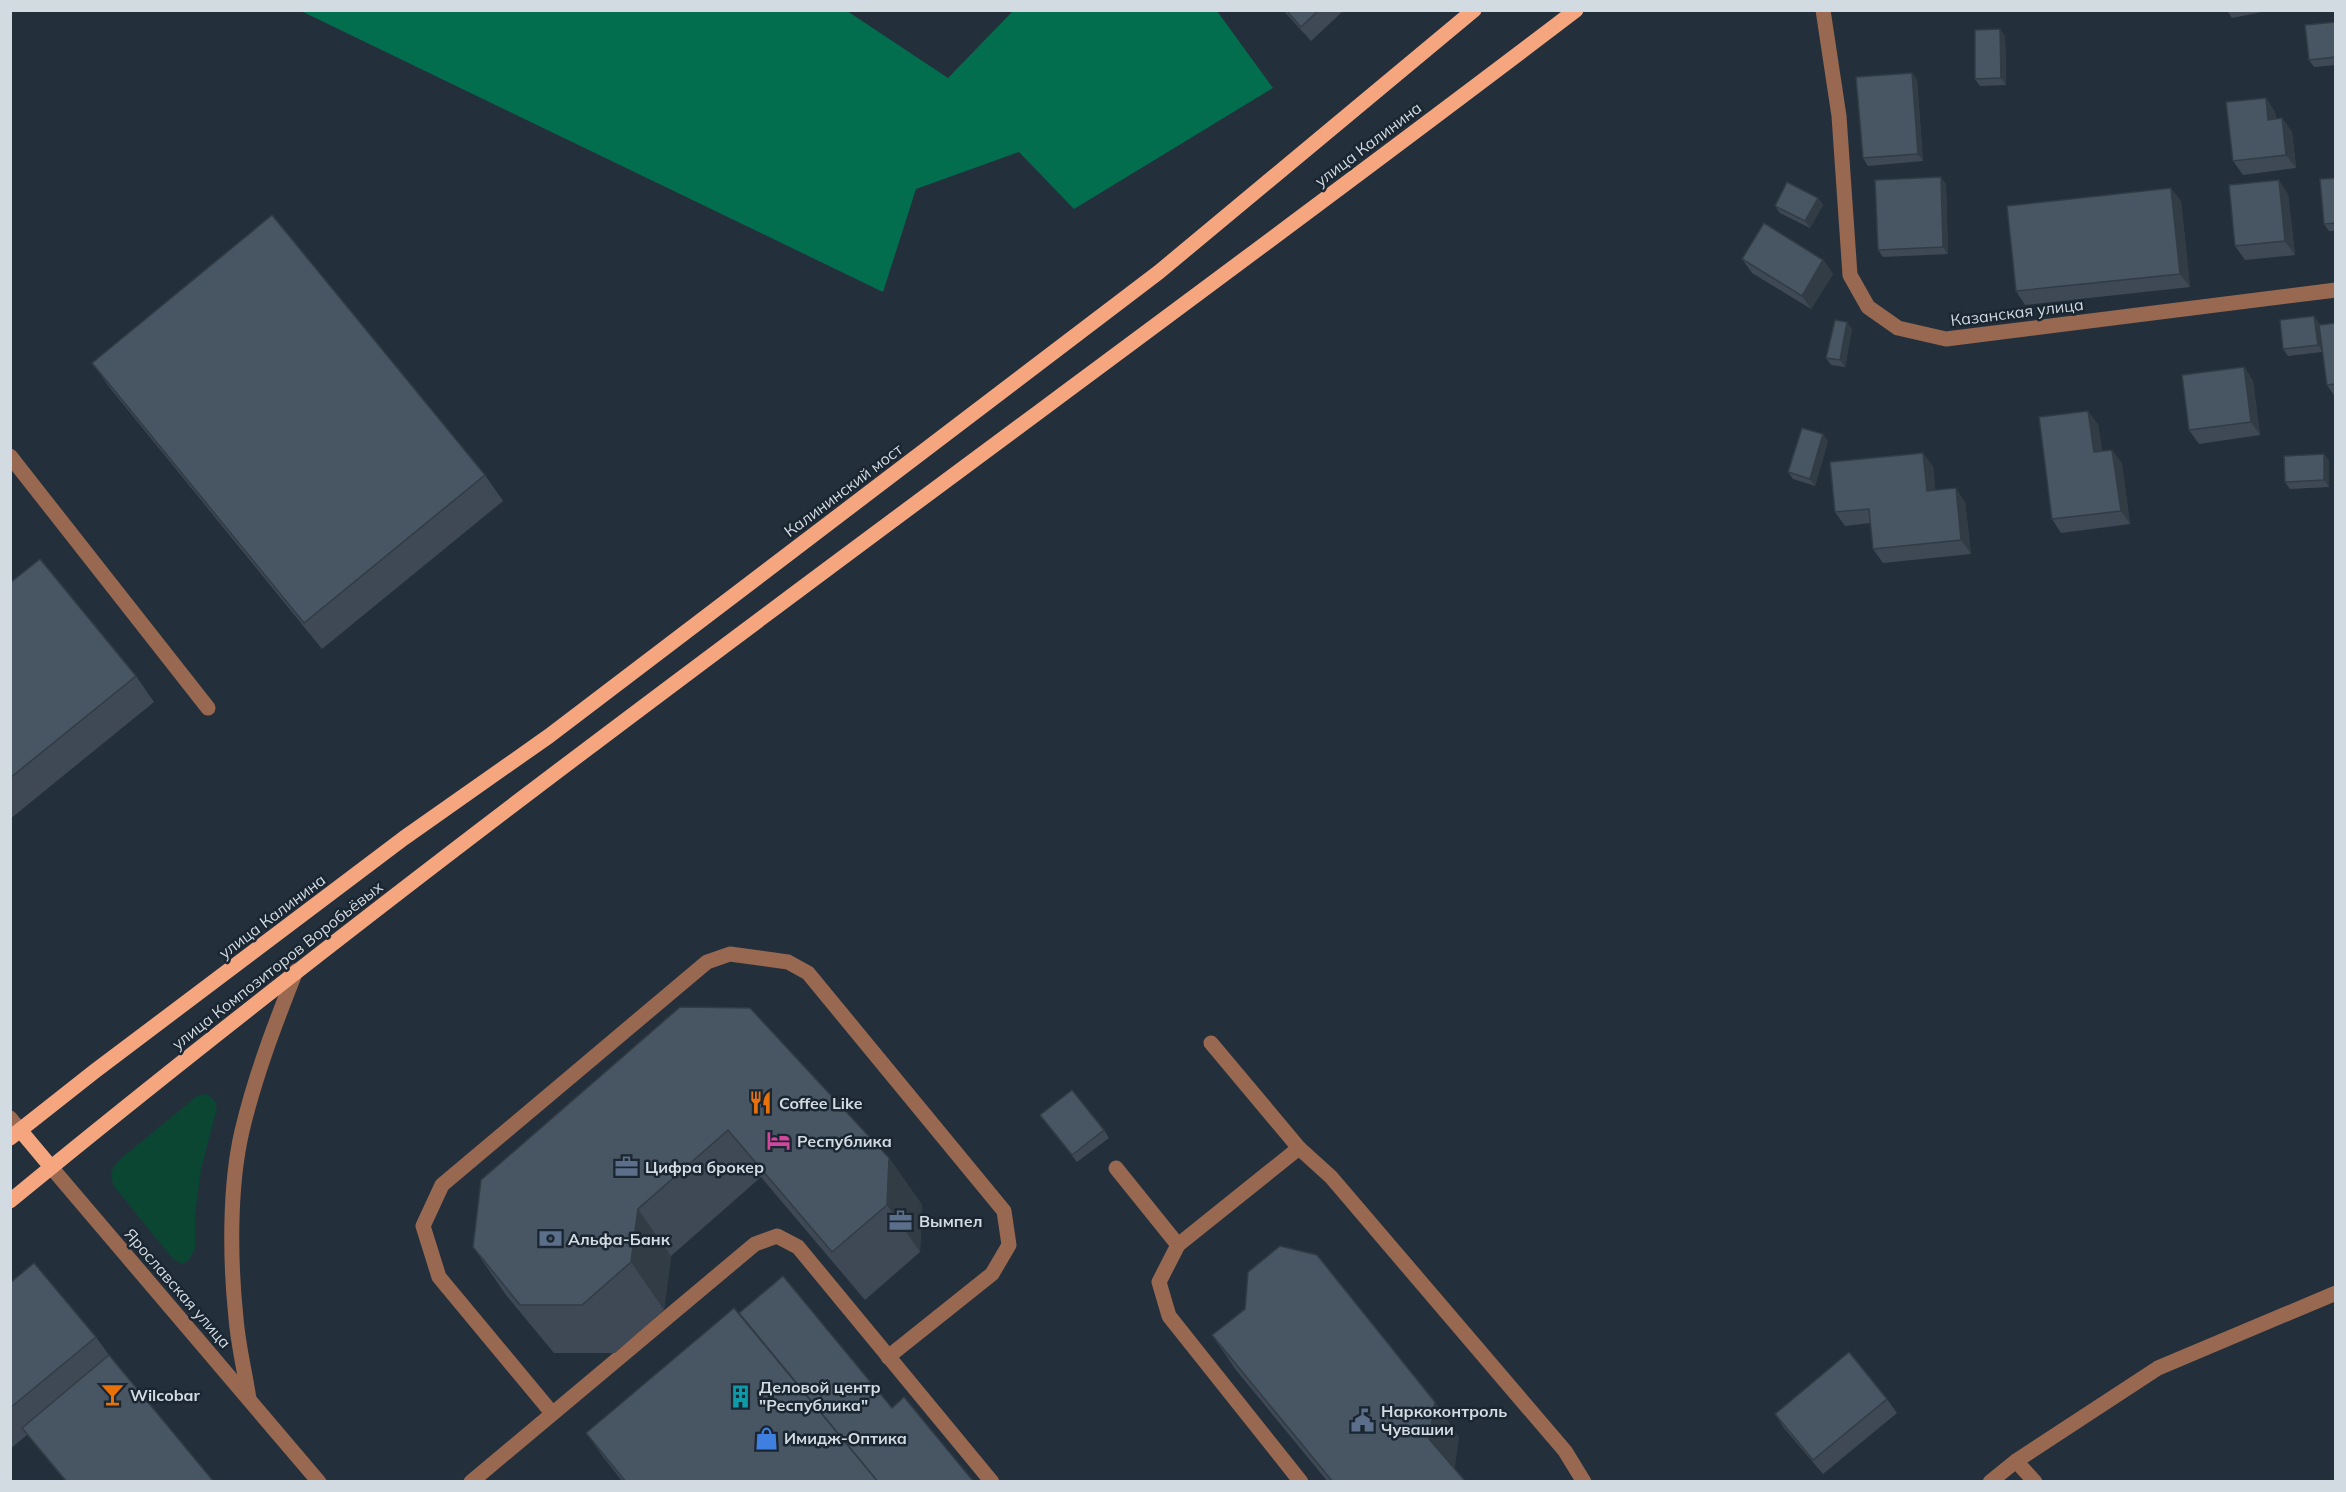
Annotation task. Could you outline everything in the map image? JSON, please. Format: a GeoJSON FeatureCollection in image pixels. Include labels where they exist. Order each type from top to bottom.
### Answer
{"type":"FeatureCollection","features":[{"type":"Feature","properties":{"kind":"main road","name":"улица Калинина"},"geometry":{"type":"LineString","coordinates":[[1159,272],[1474,10]]}},
{"type":"Feature","properties":{"kind":"main road","name":"улица Калинина"},"geometry":{"type":"LineString","coordinates":[[570,763],[1576,10]]}},
{"type":"Feature","properties":{"kind":"main road","name":"Калининский мост"},"geometry":{"type":"LineString","coordinates":[[549,736],[1159,272]]}},
{"type":"Feature","properties":{"kind":"main road","name":"улица Калинина"},"geometry":{"type":"LineString","coordinates":[[14,1129],[405,838],[549,736]]}},
{"type":"Feature","properties":{"kind":"main road","name":"улица Композиторов Воробьёвых"},"geometry":{"type":"LineString","coordinates":[[10,1201],[95,1130],[296,971],[570,763]]}},
{"type":"Feature","properties":{"kind":"main road","name":"Ярославская улица"},"geometry":{"type":"LineString","coordinates":[[14,1129],[51,1167]]}},
{"type":"Feature","properties":{"kind":"street","name":"Казанская улица"},"geometry":{"type":"LineString","coordinates":[[1823,10],[1839,116],[1850,275],[1868,307],[1898,328],[1946,339],[2336,290]]}},
{"type":"Feature","properties":{"kind":"street"},"geometry":{"type":"LineString","coordinates":[[10,456],[208,708]]}},
{"type":"Feature","properties":{"kind":"street"},"geometry":{"type":"LineString","coordinates":[[552,1413],[439,1277],[423,1226],[442,1185],[707,962],[730,954],[788,962],[808,973],[1004,1211],[1009,1245],[992,1274],[888,1357]]}},
{"type":"Feature","properties":{"kind":"street"},"geometry":{"type":"LineString","coordinates":[[249,1399],[236,1318],[232,1229],[237,1161],[242,1132],[265,1050],[296,971]]}},
{"type":"Feature","properties":{"kind":"street"},"geometry":{"type":"LineString","coordinates":[[1212,1043],[1299,1148],[1331,1177],[1564,1451],[1584,1482]]}},
{"type":"Feature","properties":{"kind":"street"},"geometry":{"type":"LineString","coordinates":[[1299,1148],[1178,1245],[1159,1282],[1170,1316],[1301,1482]]}},
{"type":"Feature","properties":{"kind":"street","name":"Ярославская улица"},"geometry":{"type":"LineString","coordinates":[[51,1167],[319,1482]]}},
{"type":"Feature","properties":{"kind":"street"},"geometry":{"type":"LineString","coordinates":[[1116,1168],[1178,1245]]}},
{"type":"Feature","properties":{"kind":"street"},"geometry":{"type":"LineString","coordinates":[[471,1482],[755,1244],[777,1236],[798,1247],[992,1482]]}},
{"type":"Feature","properties":{"kind":"street"},"geometry":{"type":"LineString","coordinates":[[1990,1482],[2016,1461],[2158,1368],[2336,1293]]}},
{"type":"Feature","properties":{"kind":"street"},"geometry":{"type":"LineString","coordinates":[[2016,1461],[2035,1482]]}},
{"type":"Feature","properties":{"kind":"green space"},"geometry":{"type":"Polygon","coordinates":[[[301,11],[847,11],[948,78],[1013,11],[1217,11],[1273,88],[1074,209],[1019,152],[916,189],[883,292],[301,11]]]}},
{"type":"Feature","properties":{"kind":"green space"},"geometry":{"type":"Polygon","coordinates":[[[206,1094],[214,1100],[217,1108],[201,1169],[195,1215],[195,1249],[188,1261],[182,1264],[173,1259],[113,1185],[111,1171],[118,1161],[197,1096],[206,1094]]]}},
{"type":"Feature","properties":{"kind":"building"},"geometry":{"type":"Polygon","coordinates":[[[1286,10],[1319,10],[1301,27],[1286,10]]]}},
{"type":"Feature","properties":{"kind":"building"},"geometry":{"type":"Polygon","coordinates":[[[2336,22],[2336,57],[2309,60],[2305,25],[2336,22]]]}},
{"type":"Feature","properties":{"kind":"building"},"geometry":{"type":"Polygon","coordinates":[[[2000,29],[2001,78],[1975,79],[1975,30],[2000,29]]]}},
{"type":"Feature","properties":{"kind":"building"},"geometry":{"type":"Polygon","coordinates":[[[1912,73],[1918,154],[1863,158],[1856,77],[1912,73]]]}},
{"type":"Feature","properties":{"kind":"building"},"geometry":{"type":"Polygon","coordinates":[[[2266,98],[2268,120],[2282,118],[2286,155],[2233,161],[2226,102],[2266,98]]]}},
{"type":"Feature","properties":{"kind":"building"},"geometry":{"type":"Polygon","coordinates":[[[1941,177],[1943,247],[1878,250],[1875,180],[1941,177]]]}},
{"type":"Feature","properties":{"kind":"building"},"geometry":{"type":"Polygon","coordinates":[[[2336,178],[2336,223],[2324,224],[2320,179],[2336,178]]]}},
{"type":"Feature","properties":{"kind":"building"},"geometry":{"type":"Polygon","coordinates":[[[2279,180],[2285,241],[2235,246],[2229,185],[2279,180]]]}},
{"type":"Feature","properties":{"kind":"building"},"geometry":{"type":"Polygon","coordinates":[[[1787,182],[1818,198],[1805,221],[1775,206],[1787,182]]]}},
{"type":"Feature","properties":{"kind":"building"},"geometry":{"type":"Polygon","coordinates":[[[2171,188],[2180,274],[2016,291],[2007,206],[2171,188]]]}},
{"type":"Feature","properties":{"kind":"building"},"geometry":{"type":"Polygon","coordinates":[[[272,215],[485,475],[304,623],[92,363],[272,215]]]}},
{"type":"Feature","properties":{"kind":"building"},"geometry":{"type":"Polygon","coordinates":[[[1764,223],[1823,260],[1802,296],[1742,259],[1764,223]]]}},
{"type":"Feature","properties":{"kind":"building"},"geometry":{"type":"Polygon","coordinates":[[[2314,316],[2318,345],[2283,349],[2280,320],[2314,316]]]}},
{"type":"Feature","properties":{"kind":"building"},"geometry":{"type":"Polygon","coordinates":[[[1835,320],[1847,322],[1840,360],[1826,358],[1835,320]]]}},
{"type":"Feature","properties":{"kind":"building"},"geometry":{"type":"Polygon","coordinates":[[[2336,323],[2336,384],[2327,385],[2319,325],[2336,323]]]}},
{"type":"Feature","properties":{"kind":"building"},"geometry":{"type":"Polygon","coordinates":[[[2244,367],[2251,422],[2189,430],[2182,375],[2244,367]]]}},
{"type":"Feature","properties":{"kind":"building"},"geometry":{"type":"Polygon","coordinates":[[[2088,411],[2094,452],[2112,450],[2121,511],[2052,519],[2039,417],[2088,411]]]}},
{"type":"Feature","properties":{"kind":"building"},"geometry":{"type":"Polygon","coordinates":[[[1802,428],[1823,434],[1810,479],[1788,472],[1802,428]]]}},
{"type":"Feature","properties":{"kind":"building"},"geometry":{"type":"Polygon","coordinates":[[[1923,453],[1927,491],[1956,488],[1961,540],[1873,549],[1869,509],[1835,512],[1830,462],[1923,453]]]}},
{"type":"Feature","properties":{"kind":"building"},"geometry":{"type":"Polygon","coordinates":[[[2324,454],[2324,480],[2285,482],[2284,456],[2324,454]]]}},
{"type":"Feature","properties":{"kind":"building"},"geometry":{"type":"Polygon","coordinates":[[[40,559],[136,676],[10,778],[10,583],[40,559]]]}},
{"type":"Feature","properties":{"kind":"building"},"geometry":{"type":"Polygon","coordinates":[[[680,1007],[750,1008],[889,1158],[887,1205],[832,1252],[728,1130],[638,1209],[631,1262],[582,1305],[520,1305],[473,1247],[481,1180],[680,1007]]]}},
{"type":"Feature","properties":{"kind":"building"},"geometry":{"type":"Polygon","coordinates":[[[1072,1090],[1104,1130],[1072,1155],[1040,1115],[1072,1090]]]}},
{"type":"Feature","properties":{"kind":"building"},"geometry":{"type":"Polygon","coordinates":[[[1280,1246],[1317,1255],[1435,1402],[1429,1439],[1466,1482],[1333,1482],[1212,1335],[1245,1309],[1248,1272],[1280,1246]]]}},
{"type":"Feature","properties":{"kind":"building"},"geometry":{"type":"Polygon","coordinates":[[[34,1263],[96,1337],[10,1408],[10,1283],[34,1263]]]}},
{"type":"Feature","properties":{"kind":"building"},"geometry":{"type":"Polygon","coordinates":[[[783,1276],[892,1408],[904,1397],[974,1482],[878,1482],[739,1313],[783,1276]]]}},
{"type":"Feature","properties":{"kind":"building","name":"Деловой центр \"Республика\""},"geometry":{"type":"Polygon","coordinates":[[[734,1308],[878,1482],[626,1482],[586,1433],[734,1308]]]}},
{"type":"Feature","properties":{"kind":"building"},"geometry":{"type":"Polygon","coordinates":[[[1849,1352],[1887,1399],[1813,1460],[1775,1414],[1849,1352]]]}},
{"type":"Feature","properties":{"kind":"building"},"geometry":{"type":"Polygon","coordinates":[[[109,1355],[214,1482],[67,1482],[22,1428],[109,1355]]]}},
{"type":"Feature","properties":{"kind":"place","name":"Coffee Like"},"geometry":{"type":"Point","coordinates":[761,1103]}},
{"type":"Feature","properties":{"kind":"place","name":"Республика"},"geometry":{"type":"Point","coordinates":[779,1141]}},
{"type":"Feature","properties":{"kind":"place","name":"Цифра брокер"},"geometry":{"type":"Point","coordinates":[627,1167]}},
{"type":"Feature","properties":{"kind":"place","name":"Вымпел"},"geometry":{"type":"Point","coordinates":[901,1221]}},
{"type":"Feature","properties":{"kind":"place","name":"Альфа-Банк"},"geometry":{"type":"Point","coordinates":[550,1239]}},
{"type":"Feature","properties":{"kind":"place","name":"Wilcobar"},"geometry":{"type":"Point","coordinates":[112,1395]}},
{"type":"Feature","properties":{"kind":"place","name":"Деловой центр \"Республика\""},"geometry":{"type":"Point","coordinates":[741,1396]}},
{"type":"Feature","properties":{"kind":"place","name":"Наркоконтроль Чувашии"},"geometry":{"type":"Point","coordinates":[1363,1420]}},
{"type":"Feature","properties":{"kind":"place","name":"Имидж-Оптика"},"geometry":{"type":"Point","coordinates":[766,1438]}}]}
